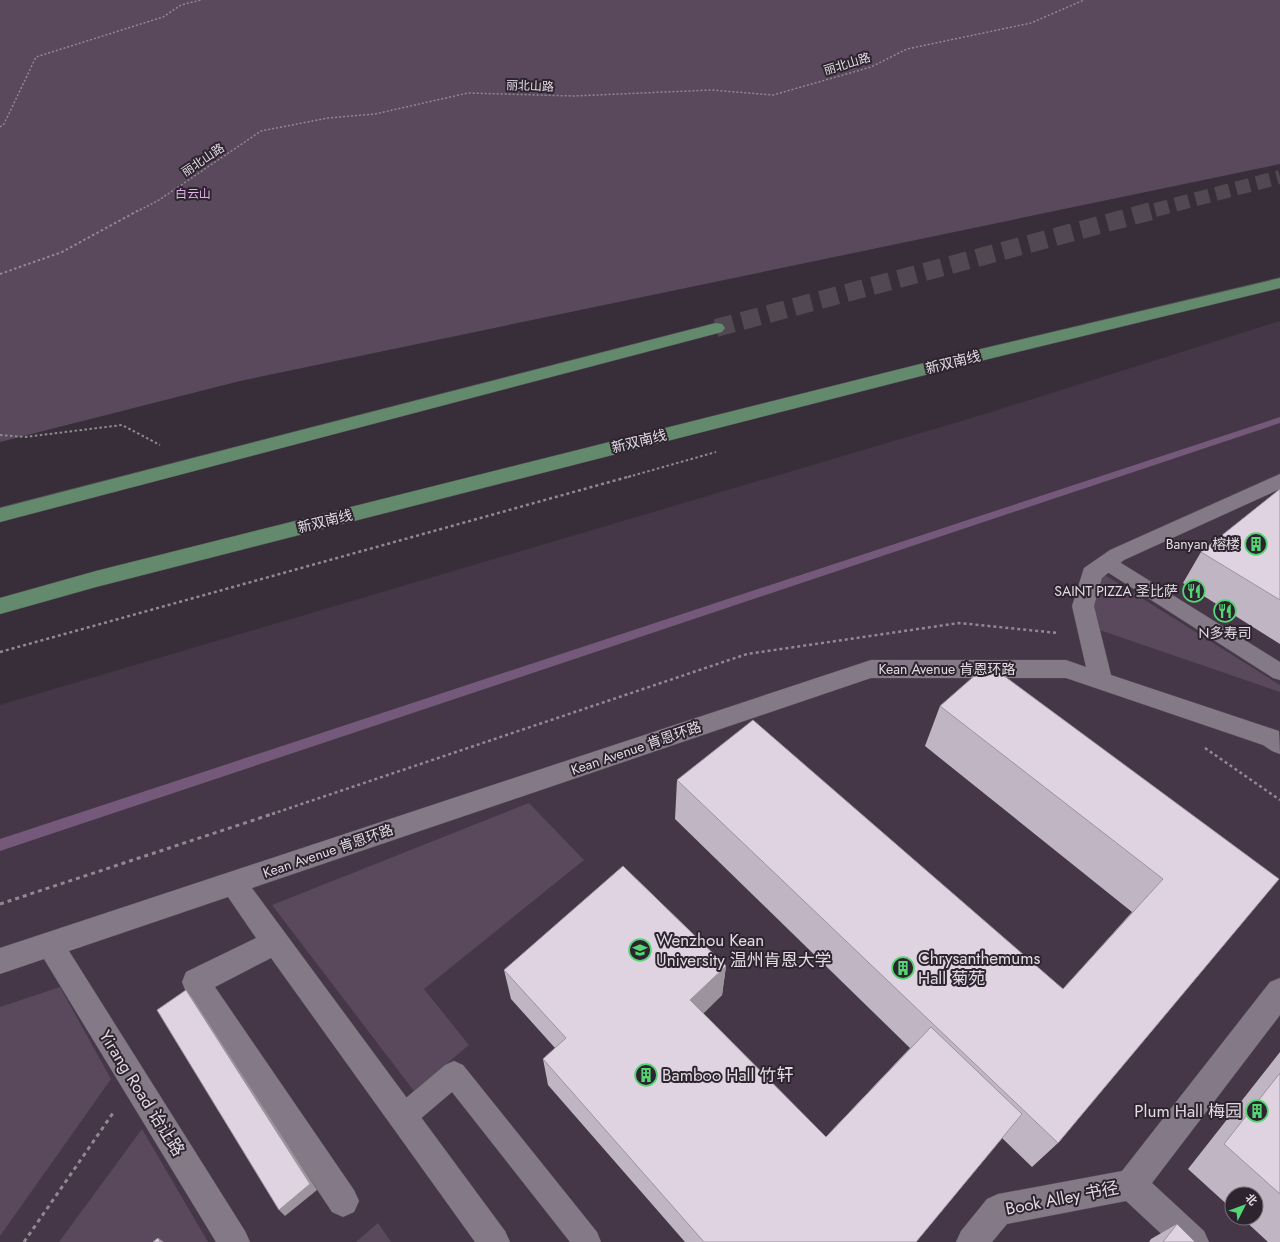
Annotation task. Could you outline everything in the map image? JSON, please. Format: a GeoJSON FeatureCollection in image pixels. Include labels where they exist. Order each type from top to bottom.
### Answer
{"type":"FeatureCollection","features":[{"type":"Feature","properties":{"kind":"main road","name":"新双南线"},"geometry":{"type":"LineString","coordinates":[[0,606],[96,579],[964,359],[1280,283]]}},
{"type":"Feature","properties":{"kind":"main road"},"geometry":{"type":"LineString","coordinates":[[0,515],[716,328]]}},
{"type":"Feature","properties":{"kind":"street"},"geometry":{"type":"LineString","coordinates":[[1101,682],[1084,606],[1092,574],[1117,555],[1280,481]]}},
{"type":"Feature","properties":{"kind":"street","name":"Kean Avenue 肯恩环路"},"geometry":{"type":"LineString","coordinates":[[0,961],[871,669],[1066,670],[1271,738],[1280,744]]}},
{"type":"Feature","properties":{"kind":"street"},"geometry":{"type":"LineString","coordinates":[[233,883],[494,1242]]}},
{"type":"Feature","properties":{"kind":"street"},"geometry":{"type":"LineString","coordinates":[[275,942],[196,982],[343,1201]]}},
{"type":"Feature","properties":{"kind":"street","name":"Yirang Road 诒让路"},"geometry":{"type":"LineString","coordinates":[[50,944],[234,1242]]}},
{"type":"Feature","properties":{"kind":"street"},"geometry":{"type":"LineString","coordinates":[[1131,1185],[1280,992]]}},
{"type":"Feature","properties":{"kind":"street","name":"Book Alley 书径"},"geometry":{"type":"LineString","coordinates":[[972,1242],[998,1210],[1131,1185],[1193,1242]]}},
{"type":"Feature","properties":{"kind":"lane"},"geometry":{"type":"LineString","coordinates":[[1107,563],[1280,672]]}},
{"type":"Feature","properties":{"kind":"lane"},"geometry":{"type":"LineString","coordinates":[[403,1117],[454,1074],[587,1242]]}},
{"type":"Feature","properties":{"kind":"path"},"geometry":{"type":"LineString","coordinates":[[0,127],[4,124],[36,57],[163,17],[181,5],[201,0]]}},
{"type":"Feature","properties":{"kind":"path","name":"丽北山路"},"geometry":{"type":"LineString","coordinates":[[0,274],[62,252],[159,200],[261,131],[328,118],[375,114],[468,93],[573,96],[711,90],[773,95],[871,67],[907,49],[1031,23],[1084,0]]}},
{"type":"Feature","properties":{"kind":"path"},"geometry":{"type":"LineString","coordinates":[[0,435],[25,437],[122,425],[163,447],[162,472]]}},
{"type":"Feature","properties":{"kind":"path"},"geometry":{"type":"LineString","coordinates":[[0,652],[720,450]]}},
{"type":"Feature","properties":{"kind":"path"},"geometry":{"type":"LineString","coordinates":[[0,904],[431,762],[747,654],[959,624],[1090,636]]}},
{"type":"Feature","properties":{"kind":"path"},"geometry":{"type":"LineString","coordinates":[[1199,744],[1280,800]]}},
{"type":"Feature","properties":{"kind":"path"},"geometry":{"type":"LineString","coordinates":[[24,1242],[135,1081]]}},
{"type":"Feature","properties":{"kind":"shaded area","name":"Wenzhou Kean University 温州肯恩大学"},"geometry":{"type":"Polygon","coordinates":[[[1280,321],[1280,1242],[0,1242],[0,705],[985,414],[1280,321]]]}},
{"type":"Feature","properties":{"kind":"green space","name":"白云山"},"geometry":{"type":"Polygon","coordinates":[[[0,0],[1280,0],[1280,164],[240,381],[0,442],[0,0]]]}},
{"type":"Feature","properties":{"kind":"green space"},"geometry":{"type":"Polygon","coordinates":[[[1097,570],[1280,685],[1280,692],[1088,626],[1097,570]]]}},
{"type":"Feature","properties":{"kind":"green space"},"geometry":{"type":"Polygon","coordinates":[[[529,803],[584,860],[424,989],[469,1045],[414,1091],[272,905],[529,803]]]}},
{"type":"Feature","properties":{"kind":"green space"},"geometry":{"type":"Polygon","coordinates":[[[60,987],[111,1079],[0,1236],[0,1007],[60,987]]]}},
{"type":"Feature","properties":{"kind":"green space"},"geometry":{"type":"Polygon","coordinates":[[[142,1129],[208,1242],[59,1242],[142,1129]]]}},
{"type":"Feature","properties":{"kind":"green space"},"geometry":{"type":"Polygon","coordinates":[[[378,1223],[391,1242],[356,1242],[378,1223]]]}},
{"type":"Feature","properties":{"kind":"building"},"geometry":{"type":"Polygon","coordinates":[[[1280,489],[1280,600],[1201,552],[1280,489]]]}},
{"type":"Feature","properties":{"kind":"building","name":"Chrysanthemums Hall 菊苑"},"geometry":{"type":"Polygon","coordinates":[[[988,664],[1279,879],[1058,1143],[677,780],[753,720],[1063,989],[1163,879],[940,706],[988,664]]]}},
{"type":"Feature","properties":{"kind":"building","name":"Bamboo Hall 竹轩"},"geometry":{"type":"Polygon","coordinates":[[[623,866],[726,966],[690,1000],[826,1137],[931,1027],[1022,1114],[916,1242],[704,1242],[543,1059],[566,1038],[504,970],[623,866]]]}},
{"type":"Feature","properties":{"kind":"building"},"geometry":{"type":"Polygon","coordinates":[[[186,990],[310,1184],[279,1210],[157,1010],[186,990]]]}},
{"type":"Feature","properties":{"kind":"building"},"geometry":{"type":"Polygon","coordinates":[[[1280,1073],[1280,1194],[1224,1144],[1280,1073]]]}},
{"type":"Feature","properties":{"kind":"building"},"geometry":{"type":"Polygon","coordinates":[[[1177,1224],[1195,1242],[1163,1242],[1177,1224]]]}},
{"type":"Feature","properties":{"kind":"building"},"geometry":{"type":"Polygon","coordinates":[[[158,1238],[160,1242],[153,1242],[158,1238]]]}},
{"type":"Feature","properties":{"kind":"waterway"},"geometry":{"type":"LineString","coordinates":[[0,845],[1280,420]]}},
{"type":"Feature","properties":{"kind":"tunnel"},"geometry":{"type":"LineString","coordinates":[[1155,210],[1280,177]]}},
{"type":"Feature","properties":{"kind":"tunnel"},"geometry":{"type":"LineString","coordinates":[[716,328],[1159,209]]}},
{"type":"Feature","properties":{"kind":"place","name":"Banyan 榕楼"},"geometry":{"type":"Point","coordinates":[1256,544]}},
{"type":"Feature","properties":{"kind":"place","name":"SAINT PIZZA 圣比萨"},"geometry":{"type":"Point","coordinates":[1194,591]}},
{"type":"Feature","properties":{"kind":"place","name":"N多寿司"},"geometry":{"type":"Point","coordinates":[1225,611]}},
{"type":"Feature","properties":{"kind":"place","name":"Wenzhou Kean University 温州肯恩大学"},"geometry":{"type":"Point","coordinates":[640,950]}},
{"type":"Feature","properties":{"kind":"place","name":"Chrysanthemums Hall 菊苑"},"geometry":{"type":"Point","coordinates":[903,968]}},
{"type":"Feature","properties":{"kind":"place","name":"Bamboo Hall 竹轩"},"geometry":{"type":"Point","coordinates":[646,1075]}},
{"type":"Feature","properties":{"kind":"place","name":"Plum Hall 梅园"},"geometry":{"type":"Point","coordinates":[1257,1111]}}]}
